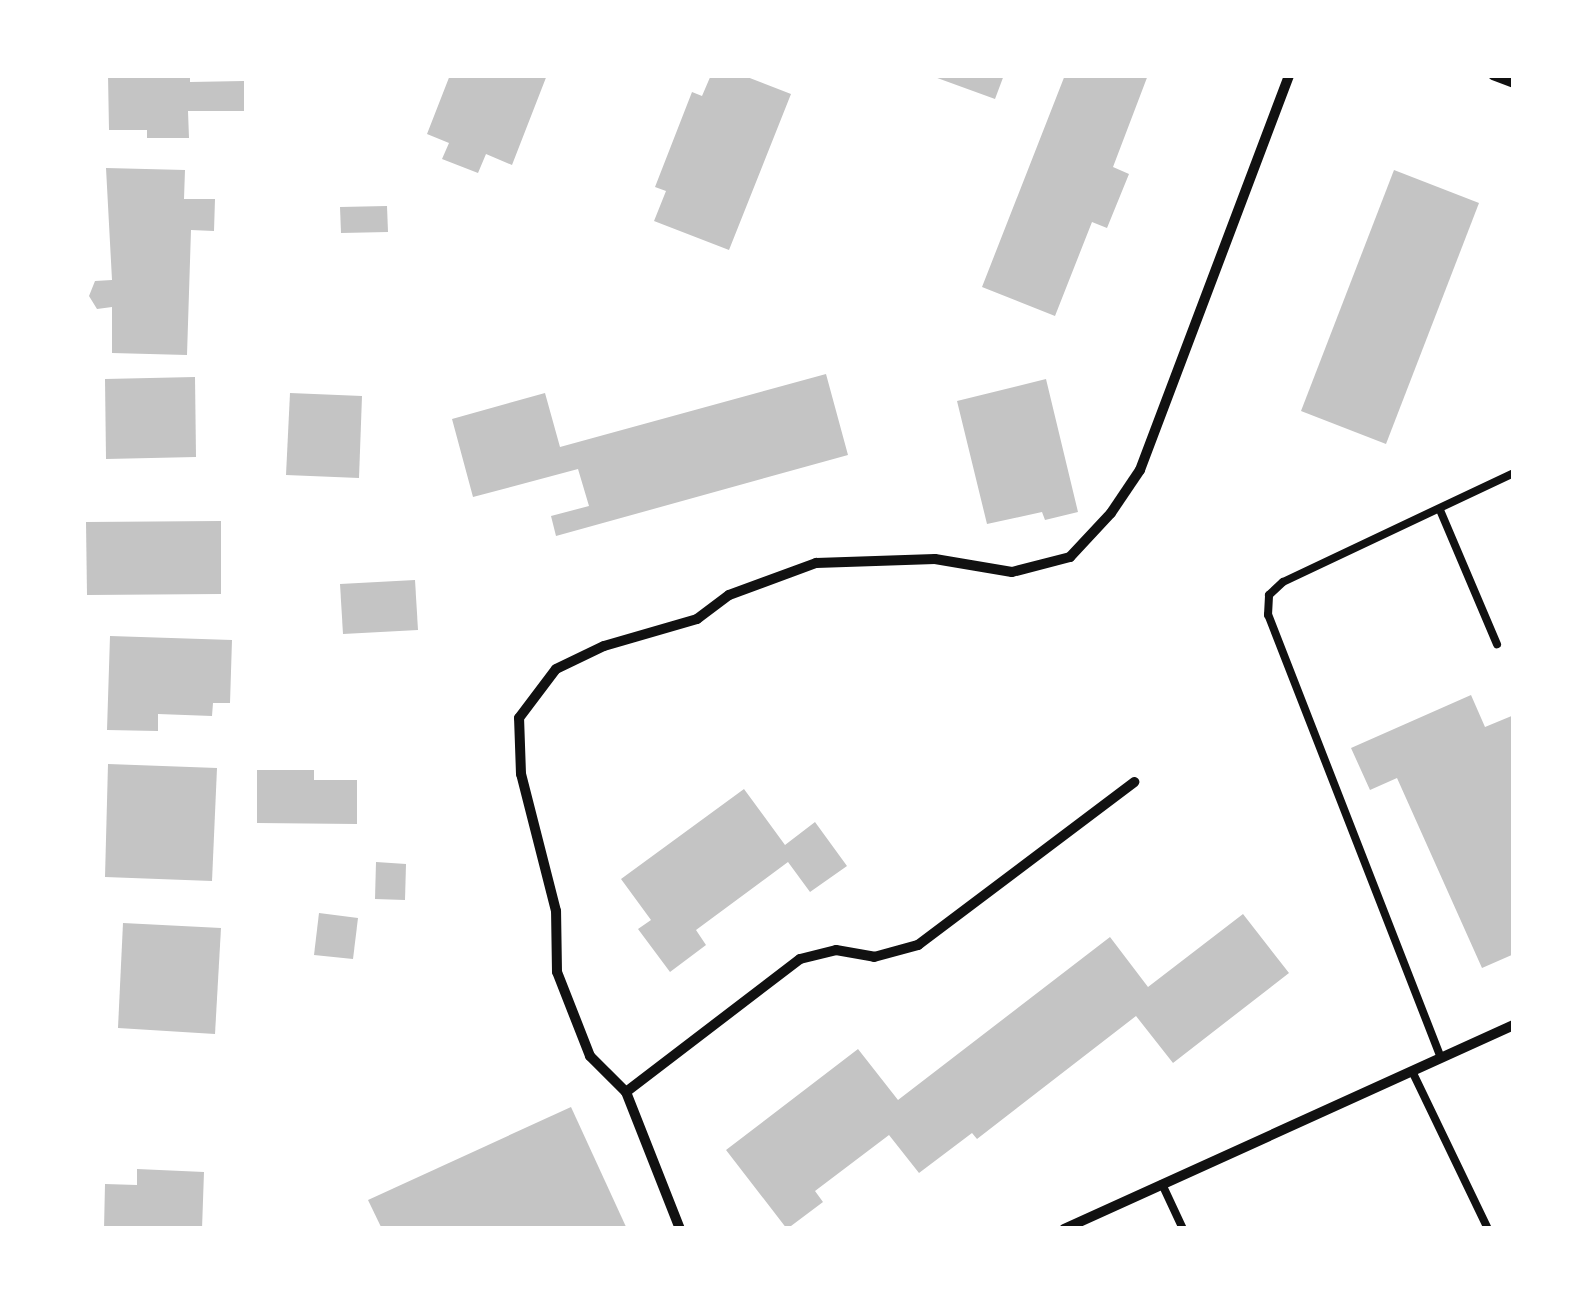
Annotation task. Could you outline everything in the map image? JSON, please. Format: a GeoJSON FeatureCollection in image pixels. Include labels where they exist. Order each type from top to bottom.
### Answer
{"type":"FeatureCollection","features":[{"type":"Feature","properties":{"kind":"street"},"geometry":{"type":"LineString","coordinates":[[680,1229],[626,1092],[590,1056],[557,972],[556,910],[521,774],[519,718],[556,669],[604,646],[697,619],[729,595],[816,564],[935,559],[1012,572],[1070,557],[1112,513],[1140,470],[1290,75]]}},
{"type":"Feature","properties":{"kind":"street"},"geometry":{"type":"LineString","coordinates":[[1493,75],[1514,82]]}},
{"type":"Feature","properties":{"kind":"street"},"geometry":{"type":"LineString","coordinates":[[626,1092],[800,959],[836,950],[874,958],[918,945],[1134,782]]}},
{"type":"Feature","properties":{"kind":"street"},"geometry":{"type":"LineString","coordinates":[[1064,1229],[1514,1025]]}},
{"type":"Feature","properties":{"kind":"lane"},"geometry":{"type":"LineString","coordinates":[[1441,1058],[1268,615],[1269,595],[1283,582],[1514,473]]}},
{"type":"Feature","properties":{"kind":"lane"},"geometry":{"type":"LineString","coordinates":[[1440,510],[1497,644]]}},
{"type":"Feature","properties":{"kind":"lane"},"geometry":{"type":"LineString","coordinates":[[1412,1071],[1486,1228]]}},
{"type":"Feature","properties":{"kind":"lane"},"geometry":{"type":"LineString","coordinates":[[1162,1184],[1183,1229]]}},
{"type":"Feature","properties":{"kind":"building"},"geometry":{"type":"Polygon","coordinates":[[[108,75],[190,75],[190,82],[244,81],[244,111],[188,111],[189,138],[147,138],[147,130],[109,130],[108,75]]]}},
{"type":"Feature","properties":{"kind":"building"},"geometry":{"type":"Polygon","coordinates":[[[450,75],[547,75],[512,165],[486,154],[478,173],[442,159],[449,143],[427,134],[450,75]]]}},
{"type":"Feature","properties":{"kind":"building"},"geometry":{"type":"Polygon","coordinates":[[[711,75],[742,75],[791,94],[729,250],[654,221],[666,191],[655,187],[692,92],[702,96],[711,75]]]}},
{"type":"Feature","properties":{"kind":"building"},"geometry":{"type":"Polygon","coordinates":[[[929,75],[1004,75],[995,99],[929,75]]]}},
{"type":"Feature","properties":{"kind":"building"},"geometry":{"type":"Polygon","coordinates":[[[1065,75],[1148,75],[1113,167],[1129,174],[1107,228],[1092,222],[1055,316],[982,287],[1065,75]]]}},
{"type":"Feature","properties":{"kind":"building"},"geometry":{"type":"Polygon","coordinates":[[[106,168],[185,170],[184,199],[215,199],[214,231],[191,230],[187,355],[112,353],[112,307],[97,309],[89,296],[95,281],[112,280],[106,168]]]}},
{"type":"Feature","properties":{"kind":"building"},"geometry":{"type":"Polygon","coordinates":[[[1394,170],[1479,203],[1386,444],[1301,411],[1394,170]]]}},
{"type":"Feature","properties":{"kind":"building"},"geometry":{"type":"Polygon","coordinates":[[[387,206],[388,232],[341,233],[340,207],[387,206]]]}},
{"type":"Feature","properties":{"kind":"building"},"geometry":{"type":"Polygon","coordinates":[[[826,374],[848,455],[556,536],[551,516],[589,506],[578,469],[473,497],[452,419],[545,393],[560,447],[826,374]]]}},
{"type":"Feature","properties":{"kind":"building"},"geometry":{"type":"Polygon","coordinates":[[[195,377],[196,457],[106,459],[105,379],[195,377]]]}},
{"type":"Feature","properties":{"kind":"building"},"geometry":{"type":"Polygon","coordinates":[[[1046,379],[1078,512],[1045,520],[1042,512],[987,524],[957,401],[1046,379]]]}},
{"type":"Feature","properties":{"kind":"building"},"geometry":{"type":"Polygon","coordinates":[[[290,393],[362,396],[359,478],[286,475],[290,393]]]}},
{"type":"Feature","properties":{"kind":"building"},"geometry":{"type":"Polygon","coordinates":[[[221,521],[221,594],[87,595],[86,522],[221,521]]]}},
{"type":"Feature","properties":{"kind":"building"},"geometry":{"type":"Polygon","coordinates":[[[415,580],[418,630],[343,634],[340,584],[415,580]]]}},
{"type":"Feature","properties":{"kind":"building"},"geometry":{"type":"Polygon","coordinates":[[[110,636],[232,640],[230,703],[213,703],[212,716],[158,714],[158,731],[107,730],[110,636]]]}},
{"type":"Feature","properties":{"kind":"building"},"geometry":{"type":"Polygon","coordinates":[[[1471,695],[1485,727],[1514,715],[1514,954],[1482,968],[1397,778],[1370,790],[1351,748],[1471,695]]]}},
{"type":"Feature","properties":{"kind":"building"},"geometry":{"type":"Polygon","coordinates":[[[108,764],[217,768],[212,881],[105,877],[108,764]]]}},
{"type":"Feature","properties":{"kind":"building"},"geometry":{"type":"Polygon","coordinates":[[[257,770],[314,770],[314,780],[357,780],[357,824],[257,823],[257,770]]]}},
{"type":"Feature","properties":{"kind":"building"},"geometry":{"type":"Polygon","coordinates":[[[744,789],[785,845],[815,822],[847,866],[810,892],[788,862],[696,930],[706,945],[670,972],[638,929],[651,920],[621,879],[744,789]]]}},
{"type":"Feature","properties":{"kind":"building"},"geometry":{"type":"Polygon","coordinates":[[[376,862],[406,864],[405,900],[375,899],[376,862]]]}},
{"type":"Feature","properties":{"kind":"building"},"geometry":{"type":"Polygon","coordinates":[[[319,913],[358,918],[353,959],[314,955],[319,913]]]}},
{"type":"Feature","properties":{"kind":"building"},"geometry":{"type":"Polygon","coordinates":[[[1243,914],[1289,973],[1173,1063],[1136,1016],[977,1139],[972,1133],[919,1173],[889,1135],[815,1191],[823,1202],[787,1229],[726,1150],[858,1049],[898,1100],[1110,937],[1148,987],[1243,914]]]}},
{"type":"Feature","properties":{"kind":"building"},"geometry":{"type":"Polygon","coordinates":[[[123,923],[221,928],[215,1034],[118,1028],[123,923]]]}},
{"type":"Feature","properties":{"kind":"building"},"geometry":{"type":"Polygon","coordinates":[[[571,1107],[627,1229],[382,1229],[368,1200],[571,1107]]]}},
{"type":"Feature","properties":{"kind":"building"},"geometry":{"type":"Polygon","coordinates":[[[137,1169],[204,1172],[202,1229],[104,1229],[105,1184],[137,1185],[137,1169]]]}}]}
